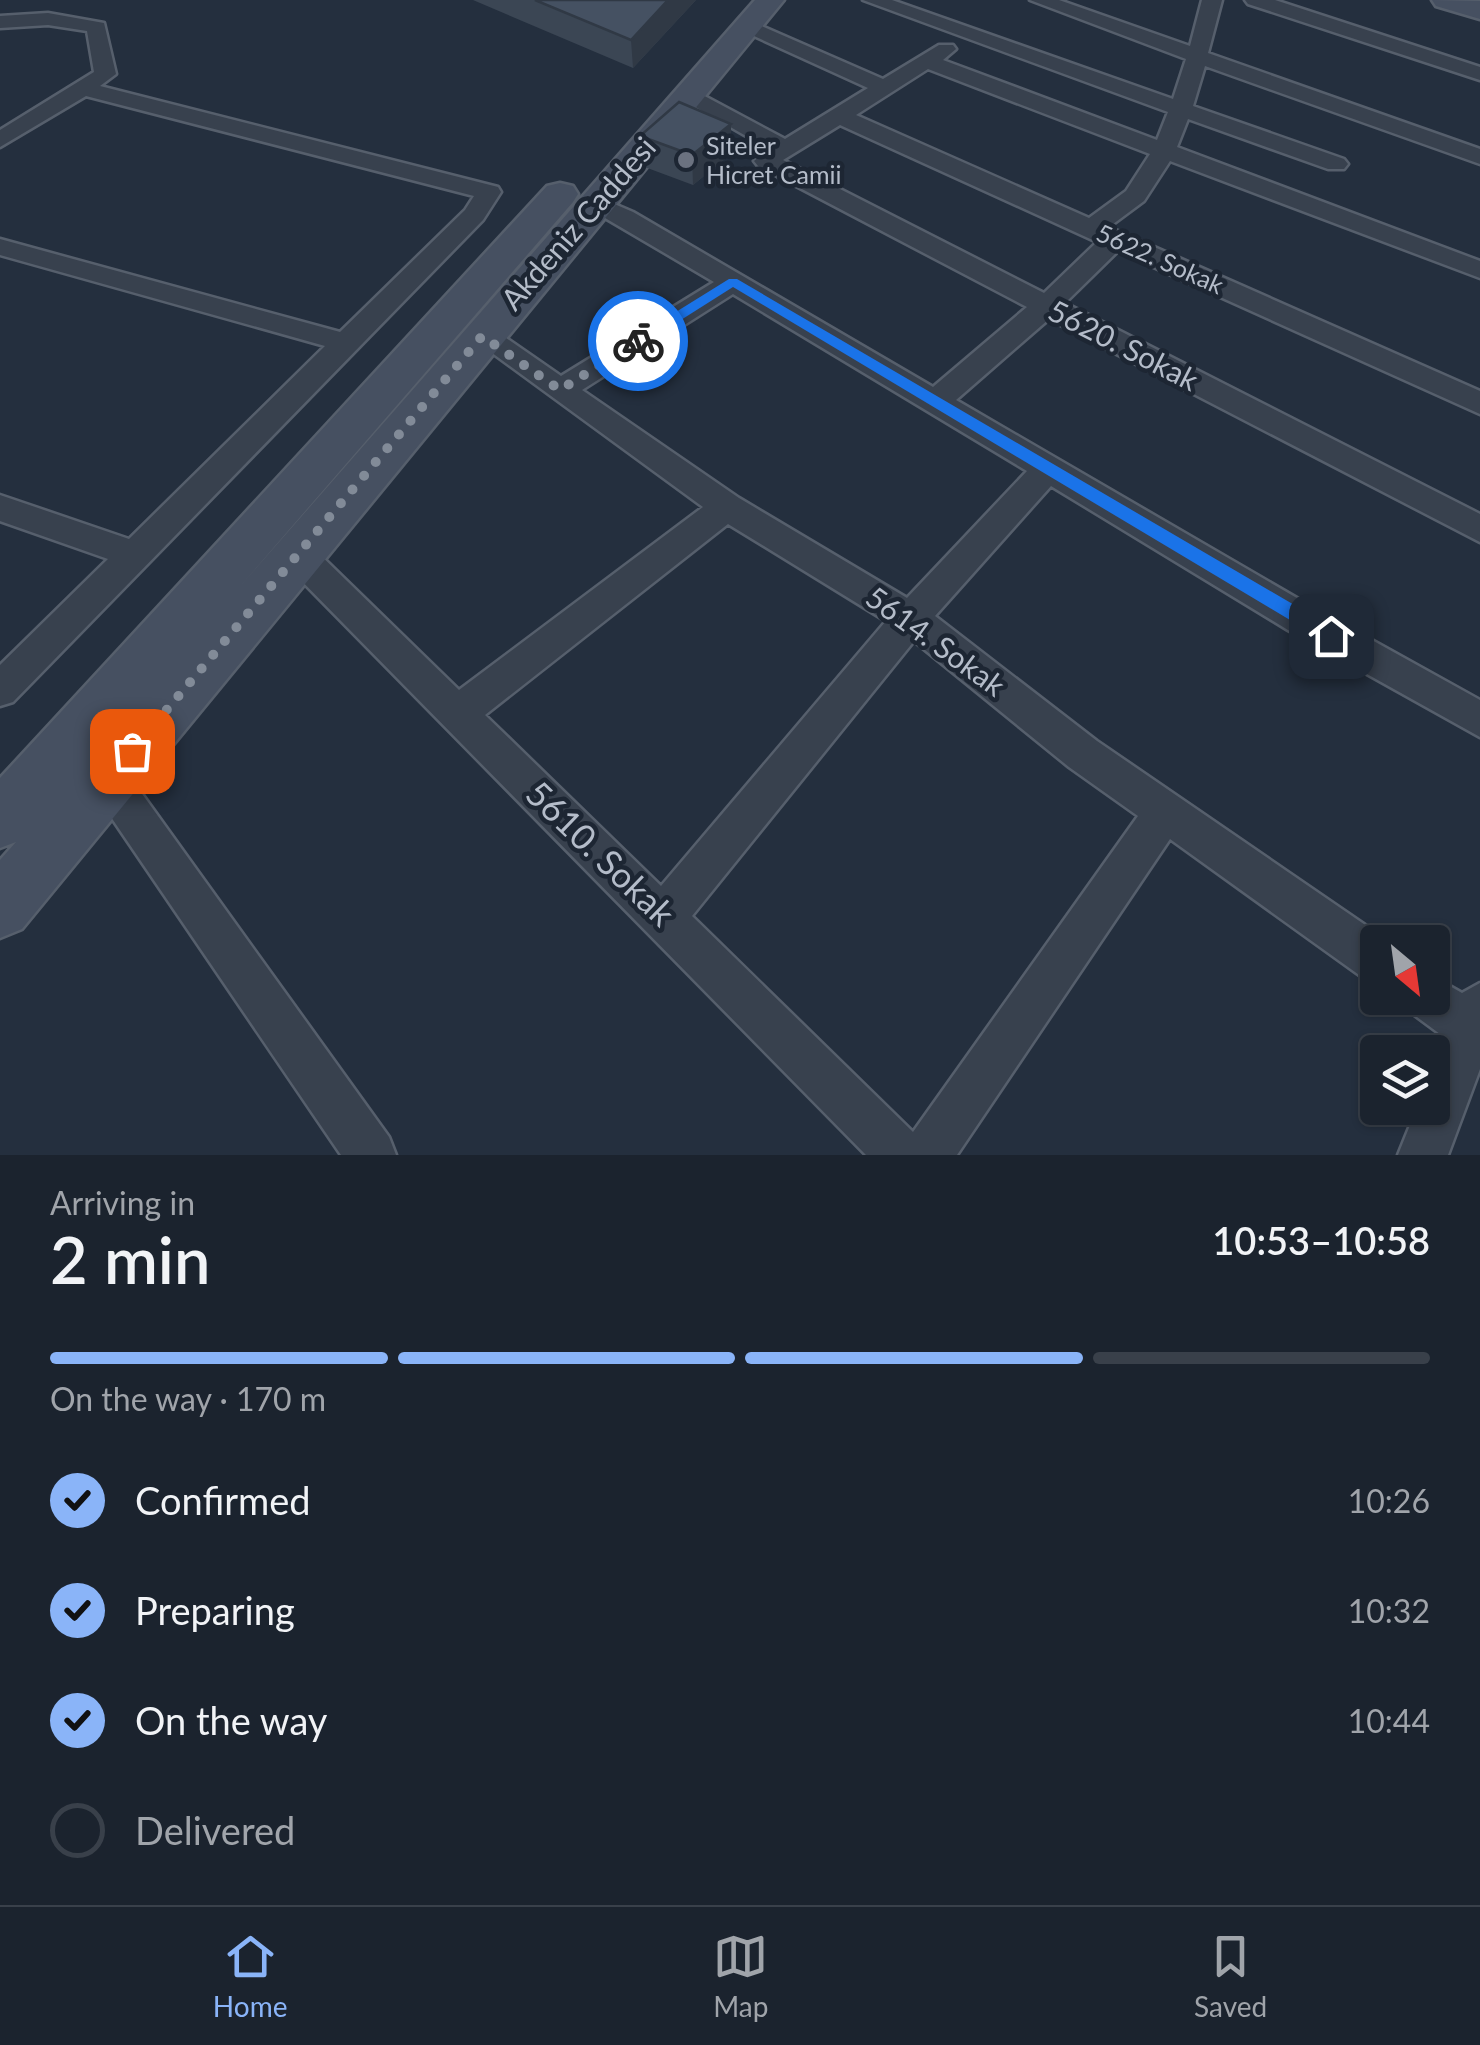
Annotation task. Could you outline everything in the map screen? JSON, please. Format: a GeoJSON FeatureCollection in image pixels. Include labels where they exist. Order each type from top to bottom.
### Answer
{"type":"FeatureCollection","features":[{"type":"Feature","properties":{"kind":"main road"},"geometry":{"type":"LineString","coordinates":[[1446,0],[1480,10]]}},
{"type":"Feature","properties":{"kind":"main road","name":"Akdeniz Caddesi"},"geometry":{"type":"LineString","coordinates":[[0,907],[689,97],[751,9]]}},
{"type":"Feature","properties":{"kind":"main road","name":"Akdeniz Caddesi"},"geometry":{"type":"LineString","coordinates":[[0,820],[751,9]]}},
{"type":"Feature","properties":{"kind":"street"},"geometry":{"type":"LineString","coordinates":[[873,0],[1336,164]]}},
{"type":"Feature","properties":{"kind":"street"},"geometry":{"type":"LineString","coordinates":[[1040,0],[1480,157]]}},
{"type":"Feature","properties":{"kind":"street"},"geometry":{"type":"LineString","coordinates":[[935,402],[1046,306],[1138,194],[1179,110],[1212,0]]}},
{"type":"Feature","properties":{"kind":"street"},"geometry":{"type":"LineString","coordinates":[[1255,0],[1480,74]]}},
{"type":"Feature","properties":{"kind":"street"},"geometry":{"type":"LineString","coordinates":[[751,9],[884,87]]}},
{"type":"Feature","properties":{"kind":"street"},"geometry":{"type":"LineString","coordinates":[[0,22],[70,20],[96,27],[105,74],[0,140]]}},
{"type":"Feature","properties":{"kind":"street"},"geometry":{"type":"LineString","coordinates":[[776,155],[968,35]]}},
{"type":"Feature","properties":{"kind":"street"},"geometry":{"type":"LineString","coordinates":[[926,61],[1480,270]]}},
{"type":"Feature","properties":{"kind":"street"},"geometry":{"type":"LineString","coordinates":[[0,690],[474,215],[488,192],[84,89]]}},
{"type":"Feature","properties":{"kind":"street","name":"5620. Sokak"},"geometry":{"type":"LineString","coordinates":[[689,97],[776,155],[1046,306],[1480,529]]}},
{"type":"Feature","properties":{"kind":"street","name":"5622. Sokak"},"geometry":{"type":"LineString","coordinates":[[838,116],[1480,403]]}},
{"type":"Feature","properties":{"kind":"street"},"geometry":{"type":"LineString","coordinates":[[596,204],[1480,720]]}},
{"type":"Feature","properties":{"kind":"street"},"geometry":{"type":"LineString","coordinates":[[0,246],[346,343]]}},
{"type":"Feature","properties":{"kind":"street"},"geometry":{"type":"LineString","coordinates":[[560,390],[733,282]]}},
{"type":"Feature","properties":{"kind":"street","name":"5614. Sokak"},"geometry":{"type":"LineString","coordinates":[[482,336],[728,507],[911,618],[1083,754],[1360,949]]}},
{"type":"Feature","properties":{"kind":"street"},"geometry":{"type":"LineString","coordinates":[[664,916],[911,618],[1048,468]]}},
{"type":"Feature","properties":{"kind":"street"},"geometry":{"type":"LineString","coordinates":[[457,714],[728,507]]}},
{"type":"Feature","properties":{"kind":"street"},"geometry":{"type":"LineString","coordinates":[[0,508],[136,555]]}},
{"type":"Feature","properties":{"kind":"street","name":"5610. Sokak"},"geometry":{"type":"LineString","coordinates":[[298,555],[902,1155]]}},
{"type":"Feature","properties":{"kind":"street"},"geometry":{"type":"LineString","coordinates":[[108,779],[371,1155]]}},
{"type":"Feature","properties":{"kind":"street"},"geometry":{"type":"LineString","coordinates":[[927,1155],[1166,812]]}},
{"type":"Feature","properties":{"kind":"street"},"geometry":{"type":"LineString","coordinates":[[1423,1155],[1477,1022],[1450,1008]]}},
{"type":"Feature","properties":{"kind":"building"},"geometry":{"type":"Polygon","coordinates":[[[535,0],[668,0],[631,40],[535,0]]]}},
{"type":"Feature","properties":{"kind":"building"},"geometry":{"type":"Polygon","coordinates":[[[679,102],[731,124],[692,155],[640,136],[679,102]]]}},
{"type":"Feature","properties":{"kind":"way so far"},"geometry":{"type":"LineString","coordinates":[[132,751],[482,336],[560,390],[638,341]]}},
{"type":"Feature","properties":{"kind":"place","name":"Siteler Hicret Camii"},"geometry":{"type":"Point","coordinates":[686,160]}},
{"type":"Feature","properties":{"kind":"route"},"geometry":{"type":"LineString","coordinates":[[638,341],[733,282],[1331,636]]}}]}
